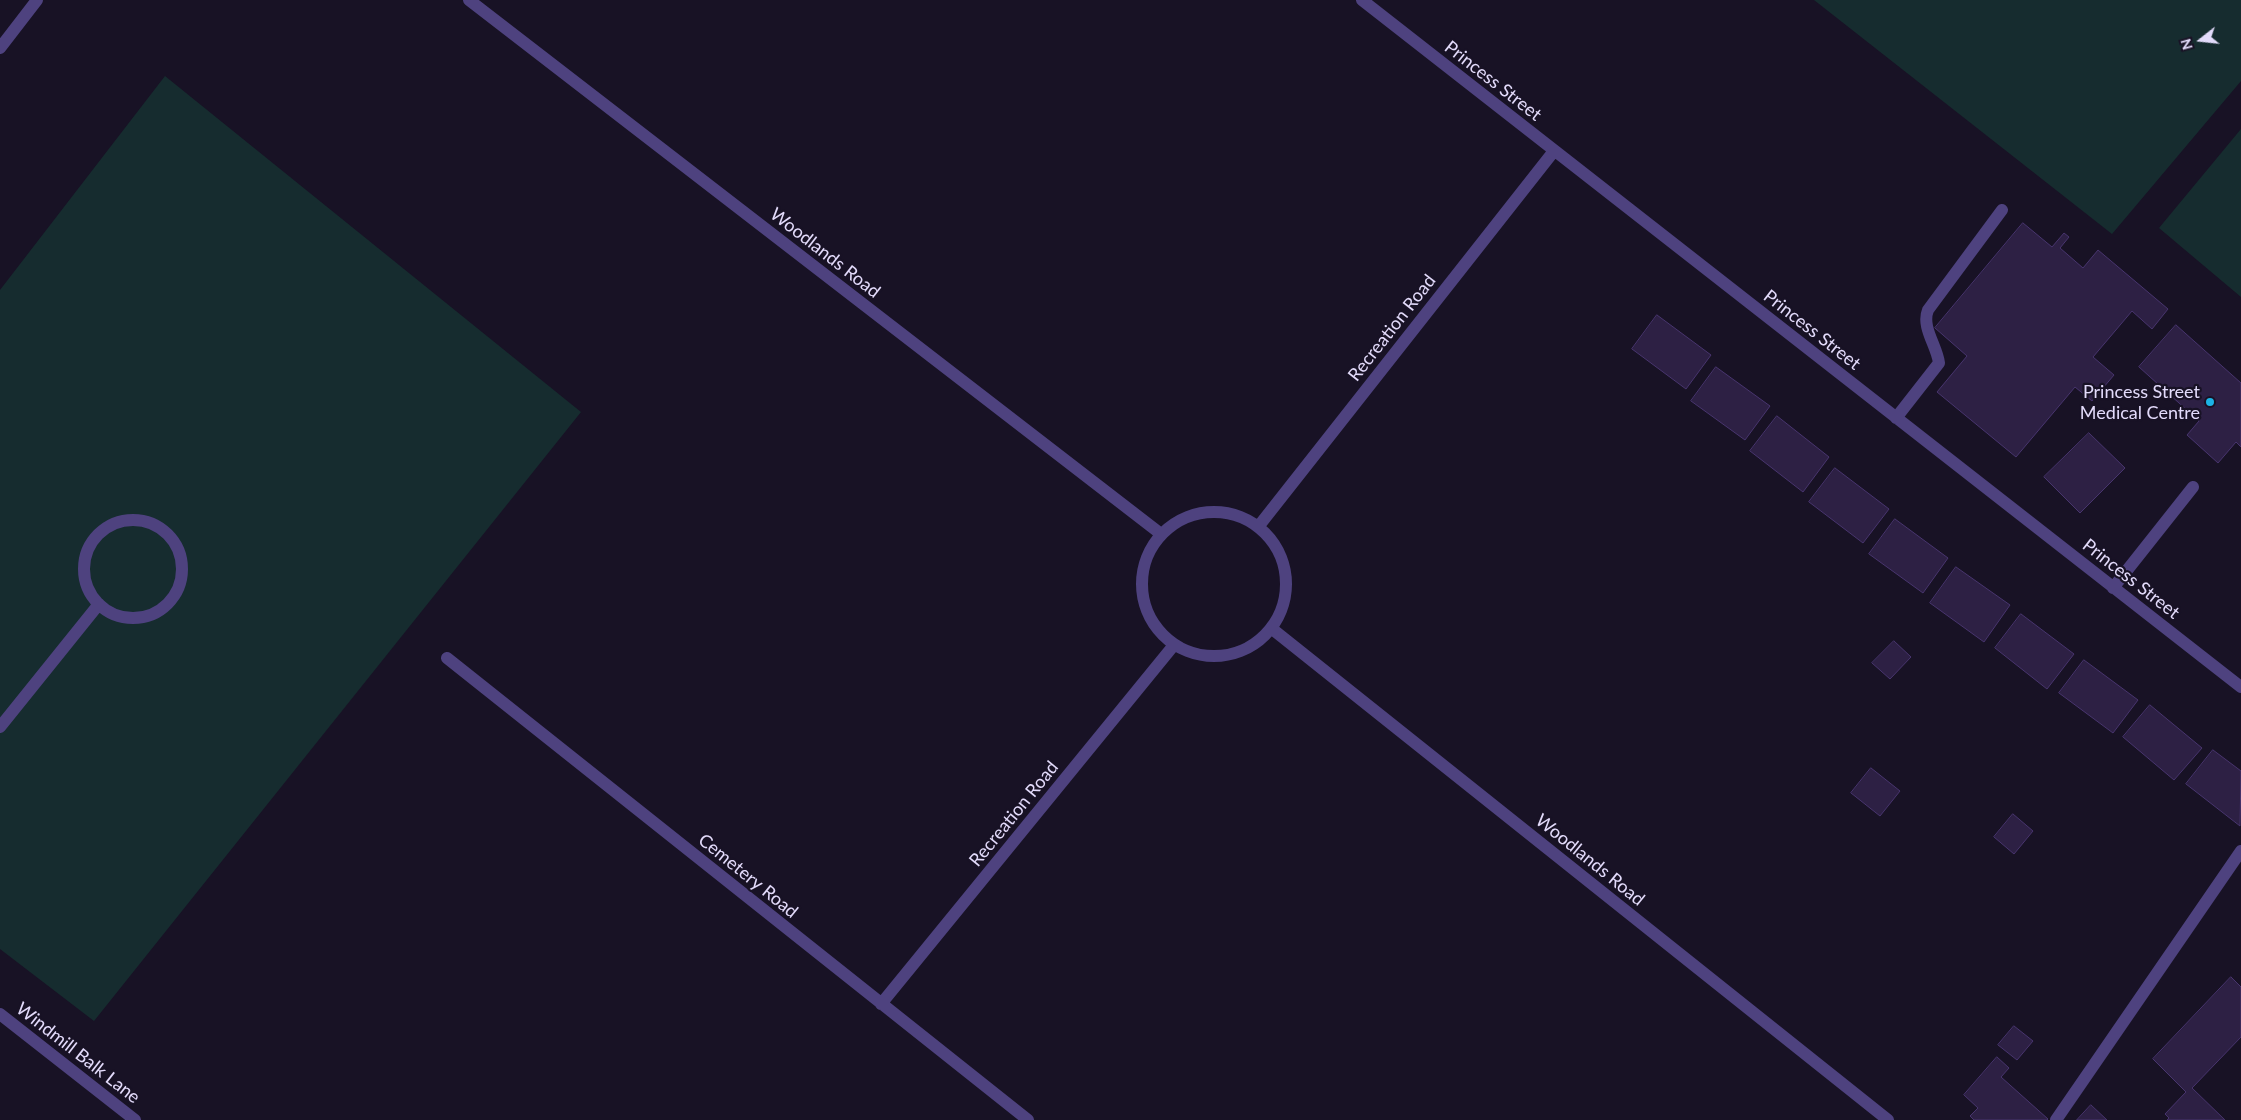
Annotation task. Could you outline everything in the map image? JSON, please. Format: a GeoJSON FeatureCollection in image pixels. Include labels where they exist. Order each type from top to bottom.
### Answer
{"type":"FeatureCollection","features":[{"type":"Feature","properties":{"kind":"street"},"geometry":{"type":"LineString","coordinates":[[0,48],[37,0]]}},
{"type":"Feature","properties":{"kind":"street","name":"Woodlands Road"},"geometry":{"type":"LineString","coordinates":[[469,0],[1161,534]]}},
{"type":"Feature","properties":{"kind":"street","name":"Princess Street"},"geometry":{"type":"LineString","coordinates":[[1362,0],[2241,687]]}},
{"type":"Feature","properties":{"kind":"street","name":"Recreation Road"},"geometry":{"type":"LineString","coordinates":[[1258,527],[1554,151]]}},
{"type":"Feature","properties":{"kind":"street"},"geometry":{"type":"LineString","coordinates":[[1896,418],[1939,363],[1938,355],[1925,323],[1925,316],[1931,303],[2002,210]]}},
{"type":"Feature","properties":{"kind":"street"},"geometry":{"type":"LineString","coordinates":[[2113,588],[2193,487]]}},
{"type":"Feature","properties":{"kind":"street"},"geometry":{"type":"LineString","coordinates":[[1198,512],[1223,512],[1252,522],[1271,538],[1281,555],[1287,580],[1284,606],[1279,618],[1263,638],[1235,654],[1211,657],[1174,645],[1156,628],[1144,606],[1141,592],[1143,566],[1161,534],[1181,519],[1198,512]]}},
{"type":"Feature","properties":{"kind":"street"},"geometry":{"type":"LineString","coordinates":[[130,519],[145,520],[160,527],[172,538],[180,552],[183,569],[180,585],[172,599],[160,610],[144,617],[128,618],[112,613],[99,604],[89,591],[85,576],[85,560],[90,544],[100,532],[114,523],[130,519]]}},
{"type":"Feature","properties":{"kind":"street"},"geometry":{"type":"LineString","coordinates":[[0,727],[99,604]]}},
{"type":"Feature","properties":{"kind":"street","name":"Woodlands Road"},"geometry":{"type":"LineString","coordinates":[[1271,628],[1888,1120]]}},
{"type":"Feature","properties":{"kind":"street","name":"Recreation Road"},"geometry":{"type":"LineString","coordinates":[[881,1004],[1174,645]]}},
{"type":"Feature","properties":{"kind":"street","name":"Cemetery Road"},"geometry":{"type":"LineString","coordinates":[[447,658],[1028,1120]]}},
{"type":"Feature","properties":{"kind":"street"},"geometry":{"type":"LineString","coordinates":[[2056,1120],[2241,850]]}},
{"type":"Feature","properties":{"kind":"street","name":"Windmill Balk Lane"},"geometry":{"type":"LineString","coordinates":[[0,1014],[135,1120]]}},
{"type":"Feature","properties":{"kind":"green space"},"geometry":{"type":"Polygon","coordinates":[[[1814,0],[2241,0],[2241,81],[2112,234],[1814,0]]]}},
{"type":"Feature","properties":{"kind":"green space"},"geometry":{"type":"Polygon","coordinates":[[[165,76],[581,412],[94,1021],[0,949],[0,290],[165,76]]]}},
{"type":"Feature","properties":{"kind":"green space"},"geometry":{"type":"Polygon","coordinates":[[[2241,129],[2241,297],[2159,228],[2241,129]]]}},
{"type":"Feature","properties":{"kind":"building"},"geometry":{"type":"Polygon","coordinates":[[[2023,223],[2052,247],[2064,233],[2069,237],[2060,248],[2083,268],[2098,250],[2168,309],[2152,329],[2132,311],[2093,357],[2114,375],[2092,401],[2075,387],[2016,457],[1937,392],[1967,356],[1935,328],[2023,223]]]}},
{"type":"Feature","properties":{"kind":"building"},"geometry":{"type":"Polygon","coordinates":[[[1657,315],[1711,355],[1686,389],[1632,349],[1657,315]]]}},
{"type":"Feature","properties":{"kind":"building","name":"Princess Street Medical Centre"},"geometry":{"type":"Polygon","coordinates":[[[2176,325],[2241,383],[2241,447],[2236,442],[2218,463],[2187,435],[2199,421],[2139,367],[2176,325]]]}},
{"type":"Feature","properties":{"kind":"building"},"geometry":{"type":"Polygon","coordinates":[[[1716,367],[1770,406],[1745,440],[1691,401],[1716,367]]]}},
{"type":"Feature","properties":{"kind":"building"},"geometry":{"type":"Polygon","coordinates":[[[1777,416],[1829,457],[1803,492],[1750,451],[1777,416]]]}},
{"type":"Feature","properties":{"kind":"building"},"geometry":{"type":"Polygon","coordinates":[[[2089,433],[2125,468],[2080,513],[2044,477],[2089,433]]]}},
{"type":"Feature","properties":{"kind":"building"},"geometry":{"type":"Polygon","coordinates":[[[1835,468],[1889,509],[1863,543],[1809,502],[1835,468]]]}},
{"type":"Feature","properties":{"kind":"building"},"geometry":{"type":"Polygon","coordinates":[[[1895,519],[1948,558],[1923,593],[1869,554],[1895,519]]]}},
{"type":"Feature","properties":{"kind":"building"},"geometry":{"type":"Polygon","coordinates":[[[1956,567],[2010,605],[1984,642],[1930,603],[1956,567]]]}},
{"type":"Feature","properties":{"kind":"building"},"geometry":{"type":"Polygon","coordinates":[[[2021,614],[2074,654],[2047,689],[1995,648],[2021,614]]]}},
{"type":"Feature","properties":{"kind":"building"},"geometry":{"type":"Polygon","coordinates":[[[1894,641],[1911,657],[1890,679],[1872,663],[1894,641]]]}},
{"type":"Feature","properties":{"kind":"building"},"geometry":{"type":"Polygon","coordinates":[[[2084,660],[2138,700],[2113,733],[2059,693],[2084,660]]]}},
{"type":"Feature","properties":{"kind":"building"},"geometry":{"type":"Polygon","coordinates":[[[2150,705],[2202,748],[2174,780],[2123,737],[2150,705]]]}},
{"type":"Feature","properties":{"kind":"building"},"geometry":{"type":"Polygon","coordinates":[[[2213,750],[2241,771],[2240,826],[2186,784],[2213,750]]]}},
{"type":"Feature","properties":{"kind":"building"},"geometry":{"type":"Polygon","coordinates":[[[1871,768],[1900,791],[1880,816],[1851,793],[1871,768]]]}},
{"type":"Feature","properties":{"kind":"building"},"geometry":{"type":"Polygon","coordinates":[[[2013,814],[2033,831],[2014,854],[1994,837],[2013,814]]]}},
{"type":"Feature","properties":{"kind":"building"},"geometry":{"type":"Polygon","coordinates":[[[2231,977],[2241,987],[2241,1037],[2192,1088],[2225,1120],[2167,1120],[2169,1118],[2165,1114],[2186,1092],[2153,1059],[2231,977]]]}},
{"type":"Feature","properties":{"kind":"building"},"geometry":{"type":"Polygon","coordinates":[[[2014,1026],[2033,1041],[2017,1060],[1998,1045],[2014,1026]]]}},
{"type":"Feature","properties":{"kind":"building"},"geometry":{"type":"Polygon","coordinates":[[[1997,1057],[2009,1068],[2001,1077],[2047,1120],[1974,1120],[1970,1116],[1978,1108],[1964,1095],[1997,1057]]]}},
{"type":"Feature","properties":{"kind":"building"},"geometry":{"type":"Polygon","coordinates":[[[2091,1105],[2107,1120],[2077,1120],[2091,1105]]]}},
{"type":"Feature","properties":{"kind":"place","name":"Princess Street Medical Centre"},"geometry":{"type":"Point","coordinates":[2210,402]}}]}
